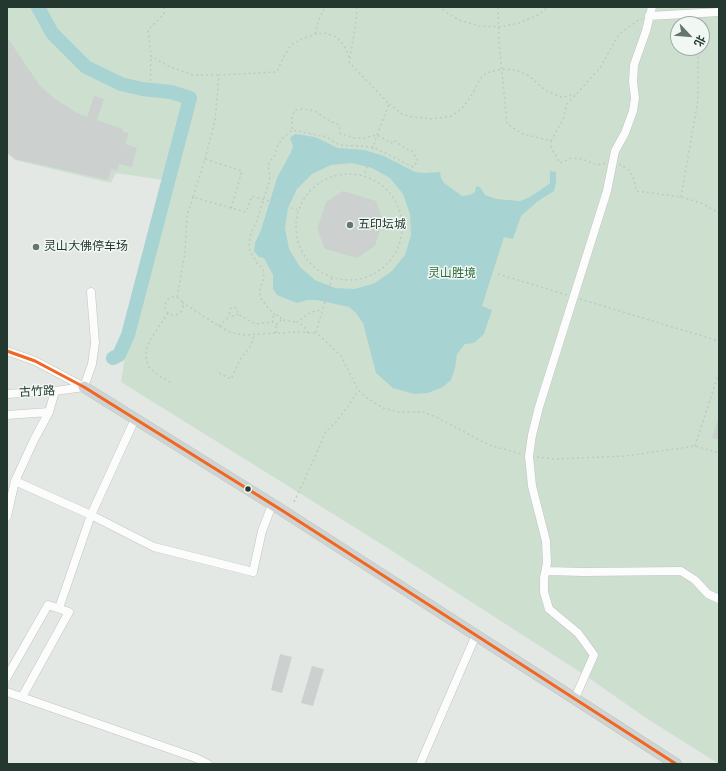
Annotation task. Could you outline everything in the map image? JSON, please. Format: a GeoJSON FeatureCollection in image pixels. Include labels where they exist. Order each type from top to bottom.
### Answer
{"type":"FeatureCollection","features":[{"type":"Feature","properties":{"kind":"main road"},"geometry":{"type":"LineString","coordinates":[[84,387],[272,504],[676,764]]}},
{"type":"Feature","properties":{"kind":"street"},"geometry":{"type":"LineString","coordinates":[[575,698],[594,655],[578,633],[548,609],[544,592],[547,563],[546,541],[532,486],[529,456],[532,435],[539,407],[607,191],[616,151],[625,134],[633,110],[635,98],[633,82],[634,65],[646,31],[652,7]]}},
{"type":"Feature","properties":{"kind":"street"},"geometry":{"type":"LineString","coordinates":[[649,16],[719,12]]}},
{"type":"Feature","properties":{"kind":"street"},"geometry":{"type":"LineString","coordinates":[[7,351],[35,361],[84,387],[92,364],[95,343],[91,292]]}},
{"type":"Feature","properties":{"kind":"street","name":"古竹路"},"geometry":{"type":"LineString","coordinates":[[7,394],[56,391],[84,387]]}},
{"type":"Feature","properties":{"kind":"street"},"geometry":{"type":"LineString","coordinates":[[7,516],[15,481],[49,412],[56,391]]}},
{"type":"Feature","properties":{"kind":"street"},"geometry":{"type":"LineString","coordinates":[[7,415],[49,412]]}},
{"type":"Feature","properties":{"kind":"street"},"geometry":{"type":"LineString","coordinates":[[59,608],[91,515],[135,419]]}},
{"type":"Feature","properties":{"kind":"street"},"geometry":{"type":"LineString","coordinates":[[15,481],[91,515],[154,547],[253,572],[262,531],[272,504]]}},
{"type":"Feature","properties":{"kind":"street"},"geometry":{"type":"LineString","coordinates":[[546,571],[681,571],[695,580],[708,594],[719,599]]}},
{"type":"Feature","properties":{"kind":"street"},"geometry":{"type":"LineString","coordinates":[[7,677],[48,605],[69,612],[22,697]]}},
{"type":"Feature","properties":{"kind":"street"},"geometry":{"type":"LineString","coordinates":[[420,764],[476,635]]}},
{"type":"Feature","properties":{"kind":"street"},"geometry":{"type":"LineString","coordinates":[[7,692],[196,758],[208,764]]}},
{"type":"Feature","properties":{"kind":"path"},"geometry":{"type":"LineString","coordinates":[[150,96],[151,56],[148,30],[164,14],[164,7]]}},
{"type":"Feature","properties":{"kind":"path"},"geometry":{"type":"LineString","coordinates":[[315,34],[319,19],[325,7]]}},
{"type":"Feature","properties":{"kind":"path"},"geometry":{"type":"LineString","coordinates":[[350,59],[355,29],[356,7]]}},
{"type":"Feature","properties":{"kind":"path"},"geometry":{"type":"LineString","coordinates":[[438,7],[460,20],[479,26],[499,27],[519,23],[538,15],[548,7]]}},
{"type":"Feature","properties":{"kind":"path"},"geometry":{"type":"LineString","coordinates":[[498,7],[507,124],[523,134],[551,141]]}},
{"type":"Feature","properties":{"kind":"path"},"geometry":{"type":"LineString","coordinates":[[649,16],[637,20],[619,34],[600,68],[566,104],[563,119],[551,141],[551,147],[560,163],[572,158],[582,159],[596,165],[606,163],[620,164],[629,170],[634,180],[636,191],[681,198],[701,203],[719,213]]}},
{"type":"Feature","properties":{"kind":"path"},"geometry":{"type":"LineString","coordinates":[[151,56],[168,66],[193,75],[276,72],[291,46],[302,39],[315,34],[326,33],[336,37],[344,45],[350,59],[349,62],[389,104],[402,114],[413,117],[432,119],[452,116],[462,108],[470,98],[480,79],[486,73],[502,69],[516,70],[529,76],[545,90],[561,96],[575,94]]}},
{"type":"Feature","properties":{"kind":"path"},"geometry":{"type":"LineString","coordinates":[[681,198],[698,100],[698,56]]}},
{"type":"Feature","properties":{"kind":"path"},"geometry":{"type":"LineString","coordinates":[[177,297],[185,252],[187,215],[205,159],[215,121],[219,75]]}},
{"type":"Feature","properties":{"kind":"path"},"geometry":{"type":"LineString","coordinates":[[364,176],[389,104]]}},
{"type":"Feature","properties":{"kind":"path"},"geometry":{"type":"LineString","coordinates":[[292,130],[327,137],[339,146],[373,148],[412,167],[418,161],[412,151],[406,149],[394,140],[391,143],[377,135],[364,138],[346,136],[340,133],[338,125],[316,111],[303,109],[295,110],[292,116],[292,130],[282,139],[268,166],[270,176],[269,183],[256,224],[251,232],[249,244],[250,251],[257,263],[263,269],[264,278],[260,288],[260,297],[275,315],[280,316],[281,320],[297,322],[304,326],[308,333]]}},
{"type":"Feature","properties":{"kind":"path"},"geometry":{"type":"LineString","coordinates":[[205,159],[242,171],[231,208]]}},
{"type":"Feature","properties":{"kind":"path"},"geometry":{"type":"LineString","coordinates":[[341,174],[364,176],[376,181],[386,189],[397,205],[402,223],[398,248],[391,260],[382,269],[371,276],[346,280],[332,278],[312,266],[304,256],[299,246],[296,234],[296,222],[299,210],[307,195],[320,182],[341,174]]}},
{"type":"Feature","properties":{"kind":"path"},"geometry":{"type":"LineString","coordinates":[[193,196],[246,212],[252,196],[299,210]]}},
{"type":"Feature","properties":{"kind":"path"},"geometry":{"type":"LineString","coordinates":[[498,274],[719,341]]}},
{"type":"Feature","properties":{"kind":"path"},"geometry":{"type":"LineString","coordinates":[[316,332],[332,278]]}},
{"type":"Feature","properties":{"kind":"path"},"geometry":{"type":"LineString","coordinates":[[182,302],[183,308],[180,313],[174,315],[168,313],[165,307],[166,301],[171,297],[177,297],[182,302],[230,332],[244,335],[316,332]]}},
{"type":"Feature","properties":{"kind":"path"},"geometry":{"type":"LineString","coordinates":[[231,316],[229,312],[231,308],[234,307],[237,309],[238,314],[255,324],[273,322],[276,324]]}},
{"type":"Feature","properties":{"kind":"path"},"geometry":{"type":"LineString","coordinates":[[297,322],[311,312],[322,310]]}},
{"type":"Feature","properties":{"kind":"path"},"geometry":{"type":"LineString","coordinates":[[168,313],[150,340],[146,350],[146,358],[149,367],[159,376],[172,383]]}},
{"type":"Feature","properties":{"kind":"path"},"geometry":{"type":"LineString","coordinates":[[219,326],[231,316],[238,314]]}},
{"type":"Feature","properties":{"kind":"path"},"geometry":{"type":"LineString","coordinates":[[273,322],[272,318],[275,315]]}},
{"type":"Feature","properties":{"kind":"path"},"geometry":{"type":"LineString","coordinates":[[276,324],[279,324],[281,320]]}},
{"type":"Feature","properties":{"kind":"path"},"geometry":{"type":"LineString","coordinates":[[276,324],[276,333]]}},
{"type":"Feature","properties":{"kind":"path"},"geometry":{"type":"LineString","coordinates":[[316,332],[341,356],[358,390],[367,398],[383,408],[398,412],[422,412],[436,417],[488,445],[529,456],[555,459],[626,456],[696,446],[719,453]]}},
{"type":"Feature","properties":{"kind":"path"},"geometry":{"type":"LineString","coordinates":[[219,373],[230,379],[255,335]]}},
{"type":"Feature","properties":{"kind":"path"},"geometry":{"type":"LineString","coordinates":[[696,446],[719,372]]}},
{"type":"Feature","properties":{"kind":"path"},"geometry":{"type":"LineString","coordinates":[[294,502],[326,431],[336,422],[358,390]]}},
{"type":"Feature","properties":{"kind":"green space","name":"灵山胜境"},"geometry":{"type":"Polygon","coordinates":[[[7,7],[719,7],[719,764],[646,718],[583,674],[386,547],[121,382],[126,349],[170,181],[116,173],[111,183],[15,160],[7,153],[7,7]]]}},
{"type":"Feature","properties":{"kind":"water"},"geometry":{"type":"Polygon","coordinates":[[[295,134],[315,137],[338,148],[364,150],[384,156],[415,172],[440,172],[444,183],[462,196],[470,195],[475,192],[476,186],[480,187],[485,195],[497,199],[520,201],[530,197],[550,183],[550,171],[556,172],[554,191],[538,201],[521,216],[513,239],[504,237],[482,306],[492,310],[484,334],[474,343],[465,344],[457,354],[451,380],[443,387],[428,393],[414,394],[393,388],[376,373],[363,323],[356,313],[349,307],[317,300],[307,300],[297,303],[277,295],[273,289],[273,275],[264,258],[259,257],[254,251],[255,243],[261,230],[277,178],[293,146],[290,138],[295,134]],[[352,163],[331,165],[312,174],[297,189],[288,208],[285,228],[289,249],[300,267],[315,280],[335,288],[355,289],[375,283],[392,271],[405,255],[411,235],[410,214],[403,194],[390,178],[372,168],[352,163]]]}},
{"type":"Feature","properties":{"kind":"building"},"geometry":{"type":"Polygon","coordinates":[[[7,37],[40,86],[55,99],[77,113],[87,117],[94,96],[104,99],[97,120],[123,129],[122,131],[129,133],[125,144],[137,148],[132,167],[119,164],[117,171],[111,169],[108,180],[15,159],[7,153],[7,37]]]}},
{"type":"Feature","properties":{"kind":"building","name":"五印坛城"},"geometry":{"type":"Polygon","coordinates":[[[343,191],[376,201],[383,221],[375,246],[357,258],[325,249],[317,229],[326,202],[343,191]]]}},
{"type":"Feature","properties":{"kind":"building"},"geometry":{"type":"Polygon","coordinates":[[[719,420],[719,440],[712,438],[719,420]]]}},
{"type":"Feature","properties":{"kind":"building"},"geometry":{"type":"Polygon","coordinates":[[[280,654],[292,657],[282,693],[271,690],[280,654]]]}},
{"type":"Feature","properties":{"kind":"building"},"geometry":{"type":"Polygon","coordinates":[[[312,666],[324,669],[313,706],[301,703],[312,666]]]}},
{"type":"Feature","properties":{"kind":"waterway"},"geometry":{"type":"LineString","coordinates":[[38,7],[52,33],[86,67],[121,84],[142,89],[171,92],[190,98],[128,335],[119,355],[113,358]]}},
{"type":"Feature","properties":{"kind":"transit line"},"geometry":{"type":"LineString","coordinates":[[7,351],[35,361],[84,387],[283,511],[676,764]]}},
{"type":"Feature","properties":{"kind":"place","name":"五印坛城"},"geometry":{"type":"Point","coordinates":[350,225]}},
{"type":"Feature","properties":{"kind":"place","name":"灵山大佛停车场"},"geometry":{"type":"Point","coordinates":[36,247]}}]}
